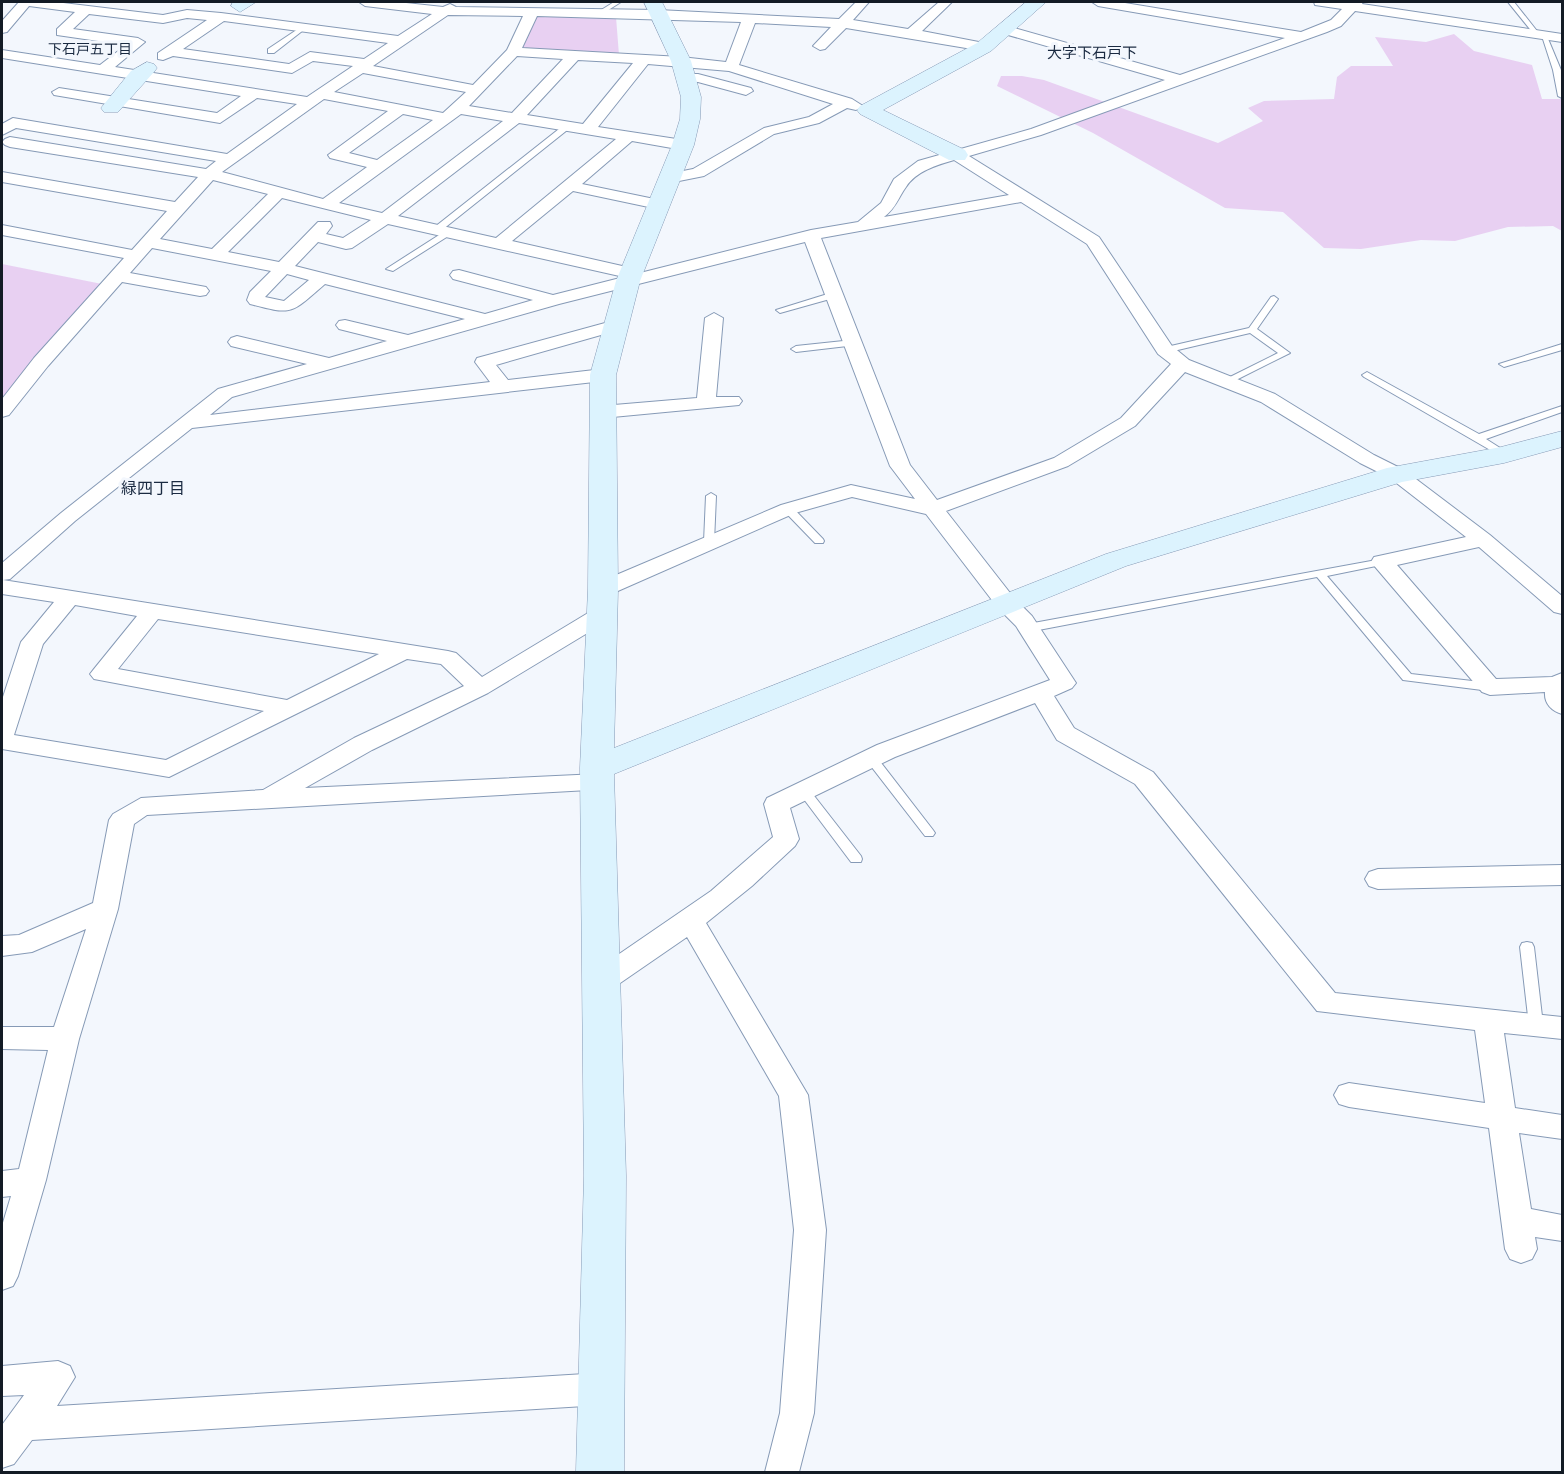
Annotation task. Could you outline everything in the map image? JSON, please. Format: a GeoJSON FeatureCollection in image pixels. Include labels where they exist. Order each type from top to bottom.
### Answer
{"type":"FeatureCollection","features":[{"type":"Feature","properties":{"kind":"street"},"geometry":{"type":"LineString","coordinates":[[2,29],[26,2],[163,19],[186,14],[221,17],[402,41]]}},
{"type":"Feature","properties":{"kind":"street"},"geometry":{"type":"LineString","coordinates":[[134,15],[161,2]]}},
{"type":"Feature","properties":{"kind":"street"},"geometry":{"type":"LineString","coordinates":[[364,2],[446,11],[600,13],[656,8],[750,18],[842,23],[984,47]]}},
{"type":"Feature","properties":{"kind":"street"},"geometry":{"type":"LineString","coordinates":[[2,411],[41,362],[209,174],[315,98],[460,2]]}},
{"type":"Feature","properties":{"kind":"street"},"geometry":{"type":"LineString","coordinates":[[820,46],[863,2]]}},
{"type":"Feature","properties":{"kind":"street"},"geometry":{"type":"LineString","coordinates":[[911,33],[946,2]]}},
{"type":"Feature","properties":{"kind":"street"},"geometry":{"type":"LineString","coordinates":[[669,178],[700,174],[718,165],[750,140],[795,122],[812,121],[857,106],[984,47],[1037,2]]}},
{"type":"Feature","properties":{"kind":"street"},"geometry":{"type":"LineString","coordinates":[[1098,2],[1302,36]]}},
{"type":"Feature","properties":{"kind":"street"},"geometry":{"type":"LineString","coordinates":[[1320,2],[1355,4],[1563,38]]}},
{"type":"Feature","properties":{"kind":"street"},"geometry":{"type":"LineString","coordinates":[[861,226],[888,206],[900,182],[910,172],[924,164],[1036,132],[1302,36],[1336,23],[1355,4]]}},
{"type":"Feature","properties":{"kind":"street"},"geometry":{"type":"LineString","coordinates":[[600,1473],[605,1176],[597,775],[602,602],[603,375],[629,277],[682,146],[690,119],[691,97],[684,69],[656,8]]}},
{"type":"Feature","properties":{"kind":"street"},"geometry":{"type":"LineString","coordinates":[[86,9],[62,32],[138,42],[102,70]]}},
{"type":"Feature","properties":{"kind":"street"},"geometry":{"type":"LineString","coordinates":[[326,204],[453,113],[513,52],[532,12]]}},
{"type":"Feature","properties":{"kind":"street"},"geometry":{"type":"LineString","coordinates":[[114,105],[142,72],[169,51],[221,17]]}},
{"type":"Feature","properties":{"kind":"street"},"geometry":{"type":"LineString","coordinates":[[731,67],[750,18]]}},
{"type":"Feature","properties":{"kind":"street"},"geometry":{"type":"LineString","coordinates":[[1005,30],[1180,80]]}},
{"type":"Feature","properties":{"kind":"street"},"geometry":{"type":"LineString","coordinates":[[169,51],[292,69],[310,56],[476,90]]}},
{"type":"Feature","properties":{"kind":"street"},"geometry":{"type":"LineString","coordinates":[[513,52],[644,59],[684,69],[731,67],[857,106],[957,155],[1093,241],[1165,350],[1182,364],[1268,398],[1367,459],[1397,474],[1483,540],[1563,607]]}},
{"type":"Feature","properties":{"kind":"street"},"geometry":{"type":"LineString","coordinates":[[2,54],[102,70],[142,72],[254,93],[515,119],[682,146]]}},
{"type":"Feature","properties":{"kind":"street"},"geometry":{"type":"LineString","coordinates":[[313,236],[345,244],[388,216],[515,119],[575,55]]}},
{"type":"Feature","properties":{"kind":"street"},"geometry":{"type":"LineString","coordinates":[[587,130],[644,59]]}},
{"type":"Feature","properties":{"kind":"street"},"geometry":{"type":"LineString","coordinates":[[684,69],[698,78],[746,91]]}},
{"type":"Feature","properties":{"kind":"street"},"geometry":{"type":"LineString","coordinates":[[59,92],[114,105],[220,118],[254,93]]}},
{"type":"Feature","properties":{"kind":"street"},"geometry":{"type":"LineString","coordinates":[[378,165],[336,155],[401,109]]}},
{"type":"Feature","properties":{"kind":"street"},"geometry":{"type":"LineString","coordinates":[[2,159],[4,138],[13,123],[230,159]]}},
{"type":"Feature","properties":{"kind":"street"},"geometry":{"type":"LineString","coordinates":[[501,242],[628,137]]}},
{"type":"Feature","properties":{"kind":"street"},"geometry":{"type":"LineString","coordinates":[[4,138],[209,174],[344,209],[388,216],[501,242],[629,277]]}},
{"type":"Feature","properties":{"kind":"street"},"geometry":{"type":"LineString","coordinates":[[2,177],[179,208]]}},
{"type":"Feature","properties":{"kind":"street"},"geometry":{"type":"LineString","coordinates":[[570,186],[658,204]]}},
{"type":"Feature","properties":{"kind":"street"},"geometry":{"type":"LineString","coordinates":[[216,255],[279,192]]}},
{"type":"Feature","properties":{"kind":"street"},"geometry":{"type":"LineString","coordinates":[[2,574],[68,517],[225,393],[629,277],[811,235],[1024,197]]}},
{"type":"Feature","properties":{"kind":"street"},"geometry":{"type":"LineString","coordinates":[[322,278],[289,306],[282,307],[256,300],[256,296],[282,268],[313,236],[344,209]]}},
{"type":"Feature","properties":{"kind":"street"},"geometry":{"type":"LineString","coordinates":[[2,230],[144,249],[216,255],[282,268],[485,319]]}},
{"type":"Feature","properties":{"kind":"street"},"geometry":{"type":"LineString","coordinates":[[600,981],[691,921],[758,868],[786,839],[776,804],[871,758],[1064,683],[1028,628],[900,466],[811,235]]}},
{"type":"Feature","properties":{"kind":"street"},"geometry":{"type":"LineString","coordinates":[[459,275],[553,300]]}},
{"type":"Feature","properties":{"kind":"street"},"geometry":{"type":"LineString","coordinates":[[120,276],[200,291]]}},
{"type":"Feature","properties":{"kind":"street"},"geometry":{"type":"LineString","coordinates":[[706,404],[714,318]]}},
{"type":"Feature","properties":{"kind":"street"},"geometry":{"type":"LineString","coordinates":[[503,386],[484,362],[616,324]]}},
{"type":"Feature","properties":{"kind":"street"},"geometry":{"type":"LineString","coordinates":[[345,325],[411,341]]}},
{"type":"Feature","properties":{"kind":"street"},"geometry":{"type":"LineString","coordinates":[[237,342],[332,364]]}},
{"type":"Feature","properties":{"kind":"street"},"geometry":{"type":"LineString","coordinates":[[267,798],[363,744],[480,688],[602,602],[709,542],[788,509],[851,491],[932,509],[1061,462],[1128,422],[1182,364]]}},
{"type":"Feature","properties":{"kind":"street"},"geometry":{"type":"LineString","coordinates":[[188,423],[603,375]]}},
{"type":"Feature","properties":{"kind":"street"},"geometry":{"type":"LineString","coordinates":[[603,412],[732,401]]}},
{"type":"Feature","properties":{"kind":"street"},"geometry":{"type":"LineString","coordinates":[[2,1276],[16,1182],[65,1039],[105,909],[122,819],[128,813],[141,807],[597,775],[1006,603],[1127,556],[1397,474],[1504,455],[1563,439]]}},
{"type":"Feature","properties":{"kind":"street"},"geometry":{"type":"LineString","coordinates":[[1483,540],[1382,562],[1490,687],[1561,690]]}},
{"type":"Feature","properties":{"kind":"street"},"geometry":{"type":"LineString","coordinates":[[2,587],[448,658],[480,688]]}},
{"type":"Feature","properties":{"kind":"street"},"geometry":{"type":"LineString","coordinates":[[2,734],[32,642],[69,598]]}},
{"type":"Feature","properties":{"kind":"street"},"geometry":{"type":"LineString","coordinates":[[152,612],[102,674],[289,708]]}},
{"type":"Feature","properties":{"kind":"street"},"geometry":{"type":"LineString","coordinates":[[2,741],[169,769],[404,651]]}},
{"type":"Feature","properties":{"kind":"street"},"geometry":{"type":"LineString","coordinates":[[1040,692],[1065,734],[1144,778],[1327,1003],[1563,1028]]}},
{"type":"Feature","properties":{"kind":"street"},"geometry":{"type":"LineString","coordinates":[[1378,879],[1563,875]]}},
{"type":"Feature","properties":{"kind":"street"},"geometry":{"type":"LineString","coordinates":[[2,946],[22,945],[105,909]]}},
{"type":"Feature","properties":{"kind":"street"},"geometry":{"type":"LineString","coordinates":[[691,921],[793,1095],[810,1230],[801,1322],[797,1413],[783,1473]]}},
{"type":"Feature","properties":{"kind":"street"},"geometry":{"type":"LineString","coordinates":[[1488,1020],[1519,1235],[1563,1228]]}},
{"type":"Feature","properties":{"kind":"street"},"geometry":{"type":"LineString","coordinates":[[2,1038],[65,1039]]}},
{"type":"Feature","properties":{"kind":"street"},"geometry":{"type":"LineString","coordinates":[[1349,1095],[1563,1126]]}},
{"type":"Feature","properties":{"kind":"street"},"geometry":{"type":"LineString","coordinates":[[2,1380],[58,1377],[2,1452]]}},
{"type":"Feature","properties":{"kind":"street"},"geometry":{"type":"LineString","coordinates":[[22,1424],[601,1389]]}},
{"type":"Feature","properties":{"kind":"lane"},"geometry":{"type":"LineString","coordinates":[[600,13],[618,2]]}},
{"type":"Feature","properties":{"kind":"lane"},"geometry":{"type":"LineString","coordinates":[[1511,2],[1539,33],[1557,70],[1562,96]]}},
{"type":"Feature","properties":{"kind":"lane"},"geometry":{"type":"LineString","coordinates":[[271,51],[303,28]]}},
{"type":"Feature","properties":{"kind":"lane"},"geometry":{"type":"LineString","coordinates":[[390,269],[445,229],[567,127]]}},
{"type":"Feature","properties":{"kind":"lane"},"geometry":{"type":"LineString","coordinates":[[780,310],[834,295]]}},
{"type":"Feature","properties":{"kind":"lane"},"geometry":{"type":"LineString","coordinates":[[1165,350],[1252,330],[1274,299]]}},
{"type":"Feature","properties":{"kind":"lane"},"geometry":{"type":"LineString","coordinates":[[1227,381],[1285,353],[1252,330]]}},
{"type":"Feature","properties":{"kind":"lane"},"geometry":{"type":"LineString","coordinates":[[796,349],[853,343]]}},
{"type":"Feature","properties":{"kind":"lane"},"geometry":{"type":"LineString","coordinates":[[1504,364],[1563,346]]}},
{"type":"Feature","properties":{"kind":"lane"},"geometry":{"type":"LineString","coordinates":[[1367,375],[1504,455]]}},
{"type":"Feature","properties":{"kind":"lane"},"geometry":{"type":"LineString","coordinates":[[1478,438],[1563,409]]}},
{"type":"Feature","properties":{"kind":"lane"},"geometry":{"type":"LineString","coordinates":[[709,542],[711,496]]}},
{"type":"Feature","properties":{"kind":"lane"},"geometry":{"type":"LineString","coordinates":[[788,509],[819,541]]}},
{"type":"Feature","properties":{"kind":"lane"},"geometry":{"type":"LineString","coordinates":[[1028,628],[1382,562]]}},
{"type":"Feature","properties":{"kind":"lane"},"geometry":{"type":"LineString","coordinates":[[1320,574],[1407,677],[1490,687]]}},
{"type":"Feature","properties":{"kind":"lane"},"geometry":{"type":"LineString","coordinates":[[871,758],[929,833]]}},
{"type":"Feature","properties":{"kind":"lane"},"geometry":{"type":"LineString","coordinates":[[804,791],[856,859]]}},
{"type":"Feature","properties":{"kind":"lane"},"geometry":{"type":"LineString","coordinates":[[1527,947],[1536,1025]]}},
{"type":"Feature","properties":{"kind":"shaded area"},"geometry":{"type":"Polygon","coordinates":[[[540,16],[616,17],[619,55],[522,48],[534,18],[540,16]]]}},
{"type":"Feature","properties":{"kind":"shaded area"},"geometry":{"type":"Polygon","coordinates":[[[1454,34],[1474,51],[1532,65],[1542,99],[1562,99],[1562,231],[1553,226],[1508,227],[1455,241],[1421,240],[1361,249],[1324,248],[1283,212],[1225,208],[1093,133],[997,86],[1001,76],[1022,76],[1044,80],[1218,143],[1263,121],[1248,108],[1264,101],[1334,99],[1337,77],[1351,66],[1393,66],[1375,37],[1426,42],[1454,34]]]}},
{"type":"Feature","properties":{"kind":"shaded area"},"geometry":{"type":"Polygon","coordinates":[[[2,264],[102,284],[77,323],[2,405],[2,264]]]}},
{"type":"Feature","properties":{"kind":"district","name":"下石戸五丁目"},"geometry":{"type":"Point","coordinates":[90,49]}},
{"type":"Feature","properties":{"kind":"district","name":"大字下石戸下"},"geometry":{"type":"Point","coordinates":[1092,53]}},
{"type":"Feature","properties":{"kind":"district","name":"緑四丁目"},"geometry":{"type":"Point","coordinates":[153,488]}}]}
